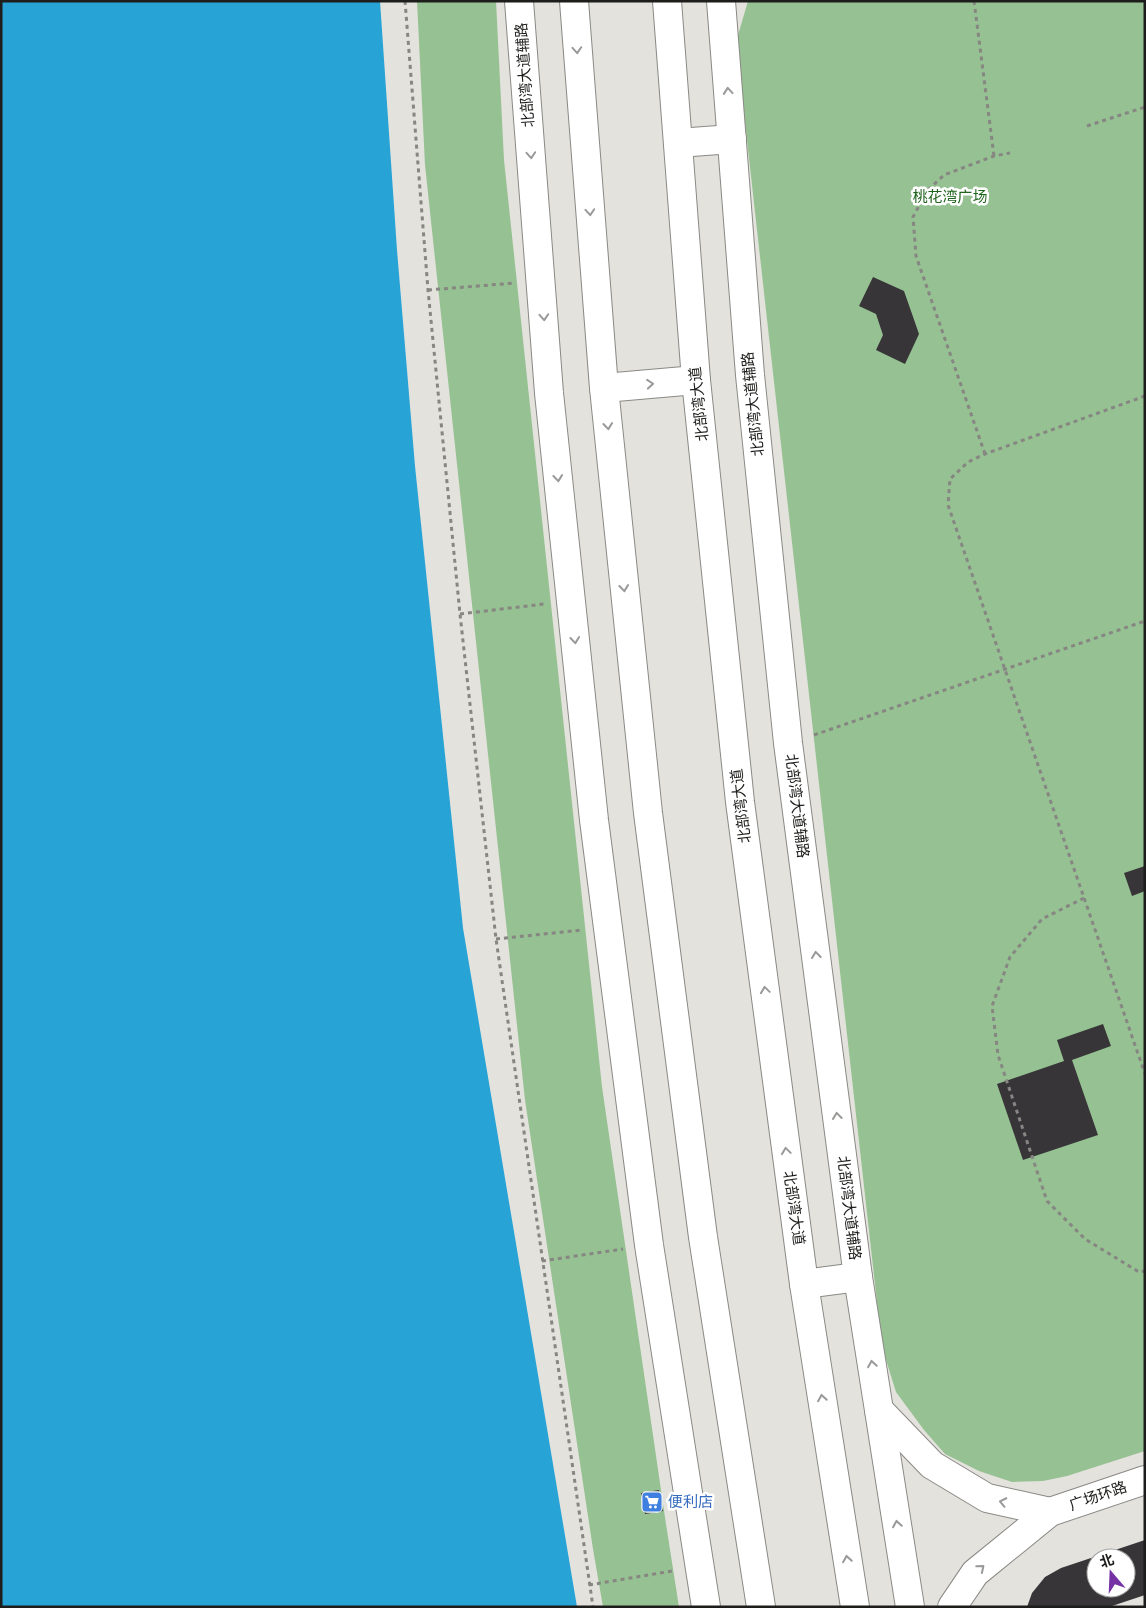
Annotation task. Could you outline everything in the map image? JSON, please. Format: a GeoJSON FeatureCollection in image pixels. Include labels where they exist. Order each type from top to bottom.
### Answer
{"type":"FeatureCollection","features":[{"type":"Feature","properties":{"kind":"main road","name":"北部湾大道辅路"},"geometry":{"type":"LineString","coordinates":[[519,1],[550,393],[594,820],[649,1245],[706,1607]]}},
{"type":"Feature","properties":{"kind":"main road"},"geometry":{"type":"LineString","coordinates":[[574,1],[604,388],[652,843],[703,1237],[761,1607]]}},
{"type":"Feature","properties":{"kind":"main road","name":"北部湾大道"},"geometry":{"type":"LineString","coordinates":[[667,1],[696,380],[740,802],[804,1284],[855,1607]]}},
{"type":"Feature","properties":{"kind":"main road","name":"北部湾大道辅路"},"geometry":{"type":"LineString","coordinates":[[722,3],[750,375],[788,743],[858,1277],[910,1607]]}},
{"type":"Feature","properties":{"kind":"main road"},"geometry":{"type":"LineString","coordinates":[[678,143],[732,139]]}},
{"type":"Feature","properties":{"kind":"main road"},"geometry":{"type":"LineString","coordinates":[[604,388],[696,380]]}},
{"type":"Feature","properties":{"kind":"main road"},"geometry":{"type":"LineString","coordinates":[[804,1284],[858,1277]]}},
{"type":"Feature","properties":{"kind":"main road"},"geometry":{"type":"LineString","coordinates":[[879,1410],[932,1465],[987,1498],[1050,1512]]}},
{"type":"Feature","properties":{"kind":"main road","name":"广场环路"},"geometry":{"type":"LineString","coordinates":[[1050,1512],[1145,1480]]}},
{"type":"Feature","properties":{"kind":"main road"},"geometry":{"type":"LineString","coordinates":[[952,1607],[975,1573],[1050,1512]]}},
{"type":"Feature","properties":{"kind":"path"},"geometry":{"type":"LineString","coordinates":[[405,1],[428,290],[460,614],[496,939],[593,1607]]}},
{"type":"Feature","properties":{"kind":"path"},"geometry":{"type":"LineString","coordinates":[[974,1],[994,156]]}},
{"type":"Feature","properties":{"kind":"path"},"geometry":{"type":"LineString","coordinates":[[1086,126],[1145,107]]}},
{"type":"Feature","properties":{"kind":"path"},"geometry":{"type":"LineString","coordinates":[[986,454],[916,256],[913,217],[927,190],[944,175],[1010,152]]}},
{"type":"Feature","properties":{"kind":"path"},"geometry":{"type":"LineString","coordinates":[[428,290],[541,281]]}},
{"type":"Feature","properties":{"kind":"path"},"geometry":{"type":"LineString","coordinates":[[1145,396],[968,462],[950,479],[948,505],[1145,1074]]}},
{"type":"Feature","properties":{"kind":"path"},"geometry":{"type":"LineString","coordinates":[[460,614],[571,600]]}},
{"type":"Feature","properties":{"kind":"path"},"geometry":{"type":"LineString","coordinates":[[788,743],[1145,622]]}},
{"type":"Feature","properties":{"kind":"path"},"geometry":{"type":"LineString","coordinates":[[1084,898],[1042,919],[1010,957],[992,1006],[998,1055],[1047,1201],[1085,1238],[1139,1272],[1145,1271]]}},
{"type":"Feature","properties":{"kind":"path"},"geometry":{"type":"LineString","coordinates":[[496,939],[608,927]]}},
{"type":"Feature","properties":{"kind":"path"},"geometry":{"type":"LineString","coordinates":[[542,1261],[649,1245]]}},
{"type":"Feature","properties":{"kind":"path"},"geometry":{"type":"LineString","coordinates":[[589,1585],[700,1566]]}},
{"type":"Feature","properties":{"kind":"green space"},"geometry":{"type":"Polygon","coordinates":[[[417,1],[496,1],[504,160],[602,1087],[679,1607],[603,1607],[593,1549],[525,1100],[425,165],[417,1]]]}},
{"type":"Feature","properties":{"kind":"green space","name":"桃花湾广场"},"geometry":{"type":"Polygon","coordinates":[[[748,1],[1145,1],[1145,1451],[1067,1476],[1043,1481],[1012,1482],[979,1471],[945,1454],[924,1430],[896,1392],[882,1347],[736,42],[748,1]]]}},
{"type":"Feature","properties":{"kind":"water"},"geometry":{"type":"Polygon","coordinates":[[[1,1],[380,1],[397,250],[415,466],[463,928],[577,1607],[1,1607],[1,1]]]}},
{"type":"Feature","properties":{"kind":"building"},"geometry":{"type":"Polygon","coordinates":[[[873,277],[904,291],[919,334],[905,364],[876,350],[883,335],[876,314],[859,306],[873,277]]]}},
{"type":"Feature","properties":{"kind":"building"},"geometry":{"type":"Polygon","coordinates":[[[1145,866],[1145,891],[1132,896],[1124,873],[1145,866]]]}},
{"type":"Feature","properties":{"kind":"building"},"geometry":{"type":"Polygon","coordinates":[[[1103,1024],[1111,1046],[1072,1060],[1098,1135],[1023,1160],[997,1084],[1064,1061],[1057,1040],[1103,1024]]]}},
{"type":"Feature","properties":{"kind":"building","name":"便利店"},"geometry":{"type":"Polygon","coordinates":[[[659,1490],[663,1511],[645,1514],[641,1493],[659,1490]]]}},
{"type":"Feature","properties":{"kind":"building"},"geometry":{"type":"Polygon","coordinates":[[[1145,1540],[1145,1595],[1136,1598],[1136,1548],[1121,1548],[1145,1540]]]}},
{"type":"Feature","properties":{"kind":"building"},"geometry":{"type":"Polygon","coordinates":[[[1086,1560],[1086,1598],[1136,1598],[1109,1607],[1027,1607],[1032,1593],[1045,1577],[1061,1568],[1086,1560]]]}},
{"type":"Feature","properties":{"kind":"place","name":"便利店"},"geometry":{"type":"Point","coordinates":[652,1502]}}]}
